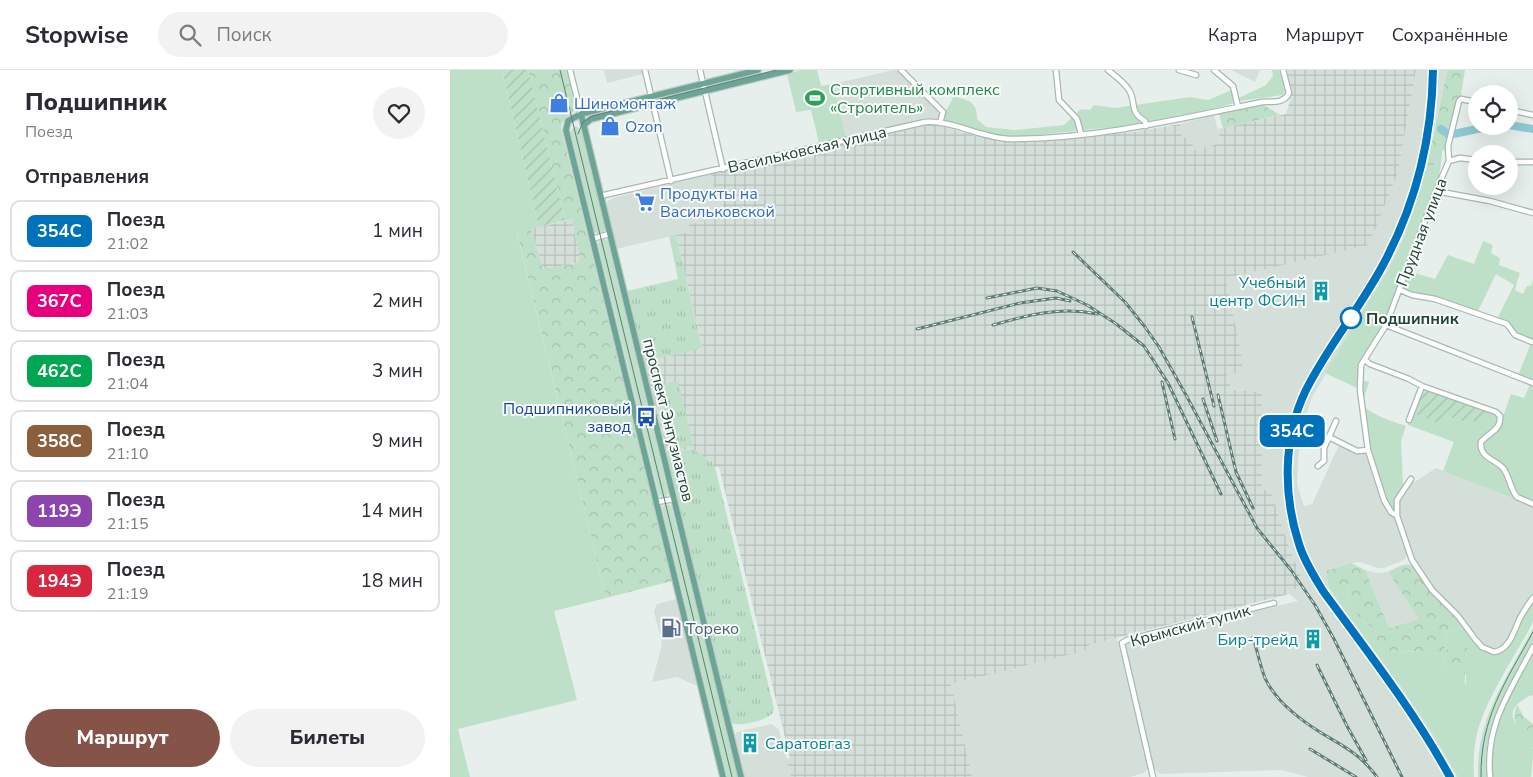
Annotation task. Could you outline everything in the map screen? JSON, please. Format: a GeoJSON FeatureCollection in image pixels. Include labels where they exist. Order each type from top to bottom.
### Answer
{"type":"FeatureCollection","features":[{"type":"Feature","properties":{"kind":"main road"},"geometry":{"type":"LineString","coordinates":[[581,114],[758,70]]}},
{"type":"Feature","properties":{"kind":"main road"},"geometry":{"type":"LineString","coordinates":[[584,125],[591,119],[790,70]]}},
{"type":"Feature","properties":{"kind":"main road","name":"проспект Энтузиастов"},"geometry":{"type":"LineString","coordinates":[[723,777],[566,130],[568,121],[581,114],[741,777]]}},
{"type":"Feature","properties":{"kind":"street","name":"проспект Энтузиастов"},"geometry":{"type":"LineString","coordinates":[[570,70],[581,114]]}},
{"type":"Feature","properties":{"kind":"street"},"geometry":{"type":"LineString","coordinates":[[645,70],[671,181]]}},
{"type":"Feature","properties":{"kind":"street"},"geometry":{"type":"LineString","coordinates":[[700,70],[723,168]]}},
{"type":"Feature","properties":{"kind":"street"},"geometry":{"type":"LineString","coordinates":[[901,70],[943,112],[940,123]]}},
{"type":"Feature","properties":{"kind":"street"},"geometry":{"type":"LineString","coordinates":[[1056,70],[1059,100],[1077,119],[1081,134]]}},
{"type":"Feature","properties":{"kind":"street"},"geometry":{"type":"LineString","coordinates":[[1108,70],[1129,90],[1133,99],[1134,111],[1144,121],[1146,126]]}},
{"type":"Feature","properties":{"kind":"street"},"geometry":{"type":"LineString","coordinates":[[1179,70],[1196,75]]}},
{"type":"Feature","properties":{"kind":"street"},"geometry":{"type":"LineString","coordinates":[[1214,70],[1232,86],[1238,107]]}},
{"type":"Feature","properties":{"kind":"street","name":"Васильковская улица"},"geometry":{"type":"LineString","coordinates":[[600,196],[925,122],[940,123],[978,134],[1027,139],[1146,126],[1262,102],[1280,102],[1288,97],[1289,93],[1283,70]]}},
{"type":"Feature","properties":{"kind":"street","name":"Прудная улица"},"geometry":{"type":"LineString","coordinates":[[1397,516],[1391,512],[1384,500],[1368,450],[1360,390],[1361,365],[1386,325],[1436,191],[1449,162],[1448,146],[1459,102],[1461,99],[1468,100]]}},
{"type":"Feature","properties":{"kind":"street"},"geometry":{"type":"LineString","coordinates":[[1518,112],[1533,116]]}},
{"type":"Feature","properties":{"kind":"street"},"geometry":{"type":"LineString","coordinates":[[1449,162],[1460,158],[1468,159]]}},
{"type":"Feature","properties":{"kind":"street"},"geometry":{"type":"LineString","coordinates":[[1518,162],[1533,162]]}},
{"type":"Feature","properties":{"kind":"street"},"geometry":{"type":"LineString","coordinates":[[1436,191],[1490,201],[1533,213]]}},
{"type":"Feature","properties":{"kind":"street"},"geometry":{"type":"LineString","coordinates":[[592,239],[609,234]]}},
{"type":"Feature","properties":{"kind":"street"},"geometry":{"type":"LineString","coordinates":[[1400,290],[1412,295],[1435,298],[1507,324],[1515,335],[1532,342]]}},
{"type":"Feature","properties":{"kind":"street"},"geometry":{"type":"LineString","coordinates":[[1386,325],[1533,383]]}},
{"type":"Feature","properties":{"kind":"street"},"geometry":{"type":"LineString","coordinates":[[1365,360],[1370,364],[1422,386],[1489,409],[1500,416],[1498,428],[1485,437],[1480,446],[1486,457],[1494,460],[1504,470],[1509,478],[1514,494],[1533,504]]}},
{"type":"Feature","properties":{"kind":"street"},"geometry":{"type":"LineString","coordinates":[[1408,420],[1422,386]]}},
{"type":"Feature","properties":{"kind":"street"},"geometry":{"type":"LineString","coordinates":[[1318,466],[1324,461],[1324,448],[1336,421]]}},
{"type":"Feature","properties":{"kind":"street"},"geometry":{"type":"LineString","coordinates":[[1329,437],[1357,451],[1368,450]]}},
{"type":"Feature","properties":{"kind":"street"},"geometry":{"type":"LineString","coordinates":[[1411,479],[1405,485],[1397,500],[1397,516],[1412,560],[1432,590],[1458,616],[1482,647],[1494,652],[1503,648],[1512,636],[1525,608],[1533,598]]}},
{"type":"Feature","properties":{"kind":"street"},"geometry":{"type":"LineString","coordinates":[[657,502],[674,499]]}},
{"type":"Feature","properties":{"kind":"street","name":"Крымский тупик"},"geometry":{"type":"LineString","coordinates":[[1153,777],[1122,643],[1126,640],[1274,603]]}},
{"type":"Feature","properties":{"kind":"street"},"geometry":{"type":"LineString","coordinates":[[1490,777],[1490,744],[1497,715],[1533,647]]}},
{"type":"Feature","properties":{"kind":"shaded area"},"geometry":{"type":"Polygon","coordinates":[[[604,70],[642,70],[643,74],[607,83],[604,70]]]}},
{"type":"Feature","properties":{"kind":"shaded area"},"geometry":{"type":"Polygon","coordinates":[[[898,70],[941,112],[938,118],[923,118],[920,121],[846,137],[833,84],[898,70]]]}},
{"type":"Feature","properties":{"kind":"shaded area"},"geometry":{"type":"Polygon","coordinates":[[[1231,70],[1260,70],[1255,82],[1231,70]]]}},
{"type":"Feature","properties":{"kind":"shaded area"},"geometry":{"type":"Polygon","coordinates":[[[1287,70],[1416,70],[1398,172],[1369,245],[1226,278],[1242,357],[1242,371],[1227,375],[1232,390],[1262,392],[1262,490],[1270,489],[1303,582],[1289,594],[1089,645],[1084,651],[951,684],[972,777],[791,777],[786,759],[790,758],[719,467],[715,467],[712,462],[692,449],[666,454],[644,362],[702,347],[676,235],[689,232],[688,225],[725,215],[719,188],[715,189],[711,174],[880,134],[933,124],[976,136],[1010,141],[1058,140],[1133,132],[1180,124],[1182,138],[1190,137],[1194,150],[1221,143],[1218,129],[1286,114],[1292,94],[1287,70]]]}},
{"type":"Feature","properties":{"kind":"shaded area"},"geometry":{"type":"Polygon","coordinates":[[[1416,70],[1447,70],[1424,178],[1405,236],[1385,276],[1312,397],[1300,432],[1297,484],[1304,506],[1312,504],[1339,445],[1358,453],[1364,451],[1368,454],[1389,512],[1397,521],[1407,554],[1404,560],[1384,568],[1360,562],[1326,571],[1328,586],[1442,745],[1458,777],[1308,777],[1282,770],[1160,774],[1153,767],[1125,648],[1127,641],[1298,601],[1289,594],[1303,582],[1270,489],[1262,490],[1262,392],[1232,390],[1227,374],[1242,357],[1226,277],[1369,245],[1398,172],[1416,70]]]}},
{"type":"Feature","properties":{"kind":"shaded area"},"geometry":{"type":"Polygon","coordinates":[[[1214,115],[1221,143],[1194,150],[1182,138],[1180,124],[1214,115]]]}},
{"type":"Feature","properties":{"kind":"shaded area"},"geometry":{"type":"Polygon","coordinates":[[[711,174],[715,189],[719,188],[725,216],[688,225],[689,232],[616,249],[605,205],[608,201],[613,198],[711,174]]]}},
{"type":"Feature","properties":{"kind":"shaded area"},"geometry":{"type":"Polygon","coordinates":[[[572,219],[580,259],[577,263],[543,269],[531,229],[572,219]]]}},
{"type":"Feature","properties":{"kind":"shaded area"},"geometry":{"type":"Polygon","coordinates":[[[1436,468],[1533,506],[1533,594],[1523,608],[1509,636],[1498,650],[1482,645],[1460,614],[1426,579],[1408,544],[1399,514],[1398,501],[1407,487],[1436,468]]]}},
{"type":"Feature","properties":{"kind":"shaded area"},"geometry":{"type":"Polygon","coordinates":[[[1365,570],[1377,573],[1388,572],[1419,619],[1389,628],[1365,570]]]}},
{"type":"Feature","properties":{"kind":"shaded area","name":"Тореко"},"geometry":{"type":"Polygon","coordinates":[[[676,599],[697,686],[677,677],[652,682],[662,645],[654,611],[657,604],[676,599]]]}},
{"type":"Feature","properties":{"kind":"shaded area"},"geometry":{"type":"Polygon","coordinates":[[[1117,638],[1148,768],[1144,773],[1130,777],[972,777],[950,684],[1083,651],[1089,645],[1117,638]]]}},
{"type":"Feature","properties":{"kind":"shaded area"},"geometry":{"type":"Polygon","coordinates":[[[772,724],[779,730],[791,777],[744,777],[735,735],[737,732],[772,724]]]}},
{"type":"Feature","properties":{"kind":"green space"},"geometry":{"type":"Polygon","coordinates":[[[450,70],[502,70],[539,227],[517,233],[606,598],[554,611],[577,700],[458,729],[470,777],[450,777],[450,70]]]}},
{"type":"Feature","properties":{"kind":"green space"},"geometry":{"type":"Polygon","coordinates":[[[502,70],[528,70],[565,220],[539,227],[502,70]]]}},
{"type":"Feature","properties":{"kind":"green space"},"geometry":{"type":"Polygon","coordinates":[[[528,70],[567,70],[576,108],[563,121],[561,128],[672,581],[606,598],[517,232],[531,229],[543,269],[577,263],[580,259],[572,219],[565,220],[528,70]]]}},
{"type":"Feature","properties":{"kind":"green space","name":"Спортивный комплекс «Строитель»"},"geometry":{"type":"Polygon","coordinates":[[[800,70],[817,70],[821,86],[833,84],[846,137],[819,143],[811,110],[796,112],[787,74],[800,70]]]}},
{"type":"Feature","properties":{"kind":"green space"},"geometry":{"type":"Polygon","coordinates":[[[1272,70],[1279,70],[1285,91],[1283,95],[1239,101],[1239,98],[1266,85],[1273,76],[1272,70]]]}},
{"type":"Feature","properties":{"kind":"green space"},"geometry":{"type":"Polygon","coordinates":[[[1447,70],[1465,70],[1461,94],[1462,101],[1450,146],[1442,151],[1434,165],[1427,166],[1447,70]]]}},
{"type":"Feature","properties":{"kind":"green space"},"geometry":{"type":"Polygon","coordinates":[[[1232,90],[1234,103],[1188,116],[1143,124],[1027,136],[1003,137],[938,120],[941,112],[947,109],[954,96],[974,105],[977,119],[986,127],[1015,130],[1064,125],[1081,109],[1090,110],[1094,105],[1115,108],[1190,97],[1208,100],[1232,90]]]}},
{"type":"Feature","properties":{"kind":"green space"},"geometry":{"type":"Polygon","coordinates":[[[1262,104],[1280,115],[1223,128],[1220,113],[1262,104]]]}},
{"type":"Feature","properties":{"kind":"green space"},"geometry":{"type":"Polygon","coordinates":[[[576,126],[581,130],[605,228],[604,232],[598,234],[594,231],[571,133],[572,129],[576,126]]]}},
{"type":"Feature","properties":{"kind":"green space"},"geometry":{"type":"Polygon","coordinates":[[[1442,151],[1441,165],[1434,194],[1382,327],[1362,362],[1359,389],[1325,373],[1385,276],[1405,236],[1427,166],[1434,165],[1442,151]]]}},
{"type":"Feature","properties":{"kind":"green space"},"geometry":{"type":"Polygon","coordinates":[[[676,235],[702,348],[644,362],[627,291],[678,279],[669,236],[676,235]]]}},
{"type":"Feature","properties":{"kind":"green space"},"geometry":{"type":"Polygon","coordinates":[[[605,239],[608,242],[668,492],[667,497],[662,498],[659,494],[598,244],[600,240],[605,239]]]}},
{"type":"Feature","properties":{"kind":"green space"},"geometry":{"type":"Polygon","coordinates":[[[1483,241],[1493,245],[1491,253],[1500,258],[1499,265],[1520,273],[1515,290],[1523,294],[1527,286],[1531,286],[1533,280],[1533,506],[1443,471],[1454,442],[1408,425],[1413,413],[1455,418],[1466,423],[1489,411],[1498,418],[1504,414],[1511,394],[1524,398],[1530,384],[1517,378],[1531,343],[1497,319],[1514,285],[1496,274],[1477,313],[1412,294],[1402,288],[1408,271],[1435,279],[1448,255],[1474,264],[1483,241]]]}},
{"type":"Feature","properties":{"kind":"green space"},"geometry":{"type":"Polygon","coordinates":[[[1360,379],[1369,382],[1364,400],[1366,408],[1382,417],[1406,426],[1401,441],[1403,484],[1395,500],[1394,511],[1392,511],[1385,499],[1373,466],[1365,428],[1360,379]]]}},
{"type":"Feature","properties":{"kind":"green space"},"geometry":{"type":"Polygon","coordinates":[[[678,381],[693,445],[674,450],[659,385],[678,381]]]}},
{"type":"Feature","properties":{"kind":"green space"},"geometry":{"type":"Polygon","coordinates":[[[1423,389],[1489,411],[1482,424],[1469,420],[1466,423],[1455,418],[1445,417],[1438,423],[1413,413],[1423,389]]]}},
{"type":"Feature","properties":{"kind":"green space"},"geometry":{"type":"Polygon","coordinates":[[[692,449],[712,462],[715,467],[774,708],[773,713],[769,716],[754,722],[733,724],[730,718],[666,454],[692,449]]]}},
{"type":"Feature","properties":{"kind":"green space"},"geometry":{"type":"Polygon","coordinates":[[[668,504],[671,506],[738,777],[727,777],[662,508],[668,504]]]}},
{"type":"Feature","properties":{"kind":"green space"},"geometry":{"type":"Polygon","coordinates":[[[1351,563],[1365,570],[1389,628],[1419,619],[1388,572],[1405,565],[1415,568],[1425,584],[1464,627],[1446,632],[1447,642],[1444,649],[1450,650],[1462,644],[1472,652],[1474,663],[1466,669],[1464,689],[1460,681],[1445,667],[1442,654],[1427,651],[1387,652],[1376,647],[1374,638],[1381,631],[1366,623],[1356,613],[1346,582],[1337,586],[1333,583],[1328,586],[1326,571],[1351,563]]]}},
{"type":"Feature","properties":{"kind":"green space"},"geometry":{"type":"Polygon","coordinates":[[[1346,582],[1356,613],[1366,623],[1382,631],[1387,652],[1427,651],[1442,654],[1445,667],[1466,684],[1466,669],[1450,650],[1444,649],[1447,642],[1446,632],[1464,627],[1477,644],[1488,653],[1497,654],[1505,649],[1512,640],[1533,601],[1533,620],[1531,626],[1496,688],[1479,726],[1474,752],[1474,777],[1458,777],[1429,727],[1328,586],[1333,583],[1346,582]]]}},
{"type":"Feature","properties":{"kind":"green space"},"geometry":{"type":"Polygon","coordinates":[[[1533,628],[1533,641],[1499,706],[1493,722],[1486,757],[1486,777],[1478,777],[1482,736],[1488,717],[1495,699],[1533,628]]]}},
{"type":"Feature","properties":{"kind":"green space"},"geometry":{"type":"Polygon","coordinates":[[[1533,654],[1533,695],[1520,702],[1514,708],[1513,714],[1514,721],[1533,750],[1531,777],[1493,777],[1494,743],[1503,712],[1516,683],[1533,654]]]}},
{"type":"Feature","properties":{"kind":"green space"},"geometry":{"type":"Polygon","coordinates":[[[1517,705],[1524,717],[1533,724],[1533,748],[1516,723],[1515,711],[1517,705]]]}},
{"type":"Feature","properties":{"kind":"waterway"},"geometry":{"type":"LineString","coordinates":[[1518,126],[1533,129]]}},
{"type":"Feature","properties":{"kind":"waterway"},"geometry":{"type":"LineString","coordinates":[[1441,129],[1449,135],[1468,131]]}},
{"type":"Feature","properties":{"kind":"tram line"},"geometry":{"type":"LineString","coordinates":[[560,70],[732,777]]}},
{"type":"Feature","properties":{"kind":"tram line"},"geometry":{"type":"LineString","coordinates":[[578,134],[583,122],[592,116],[777,70]]}},
{"type":"Feature","properties":{"kind":"tram line"},"geometry":{"type":"LineString","coordinates":[[1481,777],[1485,736],[1496,701],[1533,632]]}},
{"type":"Feature","properties":{"kind":"railway"},"geometry":{"type":"LineString","coordinates":[[1433,70],[1432,95],[1425,145],[1420,169],[1405,217],[1375,279],[1323,359],[1305,392],[1298,410],[1289,449],[1288,489],[1294,529],[1302,553],[1313,575],[1406,705],[1450,777]]}},
{"type":"Feature","properties":{"kind":"railway"},"geometry":{"type":"LineString","coordinates":[[1073,252],[1125,302],[1159,347],[1257,528],[1291,570],[1315,605],[1334,639],[1402,777]]}},
{"type":"Feature","properties":{"kind":"railway"},"geometry":{"type":"LineString","coordinates":[[987,298],[1037,288],[1057,291],[1087,305],[1115,323],[1144,346],[1168,383],[1221,494]]}},
{"type":"Feature","properties":{"kind":"railway"},"geometry":{"type":"LineString","coordinates":[[917,329],[1020,303],[1056,298],[1070,301]]}},
{"type":"Feature","properties":{"kind":"railway"},"geometry":{"type":"LineString","coordinates":[[993,325],[1032,315],[1058,311],[1097,314]]}},
{"type":"Feature","properties":{"kind":"railway"},"geometry":{"type":"LineString","coordinates":[[1192,317],[1214,406]]}},
{"type":"Feature","properties":{"kind":"railway"},"geometry":{"type":"LineString","coordinates":[[1162,382],[1175,439]]}},
{"type":"Feature","properties":{"kind":"railway"},"geometry":{"type":"LineString","coordinates":[[1218,395],[1236,472],[1253,508]]}},
{"type":"Feature","properties":{"kind":"railway"},"geometry":{"type":"LineString","coordinates":[[1203,399],[1217,441]]}},
{"type":"Feature","properties":{"kind":"railway"},"geometry":{"type":"LineString","coordinates":[[1253,637],[1265,678],[1282,703],[1306,723],[1359,757],[1377,777]]}},
{"type":"Feature","properties":{"kind":"railway"},"geometry":{"type":"LineString","coordinates":[[1317,665],[1366,760]]}},
{"type":"Feature","properties":{"kind":"railway"},"geometry":{"type":"LineString","coordinates":[[1310,749],[1356,777]]}},
{"type":"Feature","properties":{"kind":"train","name":"354С"},"geometry":{"type":"LineString","coordinates":[[1433,70],[1426,145],[1410,204],[1399,233],[1384,263],[1319,368],[1295,417],[1290,444],[1288,495],[1299,546],[1310,570],[1323,591],[1419,724],[1436,750],[1450,777]]}},
{"type":"Feature","properties":{"kind":"place","name":"Спортивный комплекс «Строитель»"},"geometry":{"type":"Point","coordinates":[815,98]}},
{"type":"Feature","properties":{"kind":"place","name":"Шиномонтаж"},"geometry":{"type":"Point","coordinates":[559,103]}},
{"type":"Feature","properties":{"kind":"place","name":"Ozon"},"geometry":{"type":"Point","coordinates":[610,126]}},
{"type":"Feature","properties":{"kind":"place","name":"Продукты на Васильковской"},"geometry":{"type":"Point","coordinates":[645,202]}},
{"type":"Feature","properties":{"kind":"place","name":"Учебный центр ФСИН"},"geometry":{"type":"Point","coordinates":[1321,291]}},
{"type":"Feature","properties":{"kind":"place","name":"Подшипник"},"geometry":{"type":"Point","coordinates":[1351,318]}},
{"type":"Feature","properties":{"kind":"place","name":"Подшипниковый завод"},"geometry":{"type":"Point","coordinates":[646,417]}},
{"type":"Feature","properties":{"kind":"place","name":"Тореко"},"geometry":{"type":"Point","coordinates":[671,628]}},
{"type":"Feature","properties":{"kind":"place","name":"Бир-трейд"},"geometry":{"type":"Point","coordinates":[1313,639]}},
{"type":"Feature","properties":{"kind":"place","name":"Саратовгаз"},"geometry":{"type":"Point","coordinates":[750,743]}}]}
